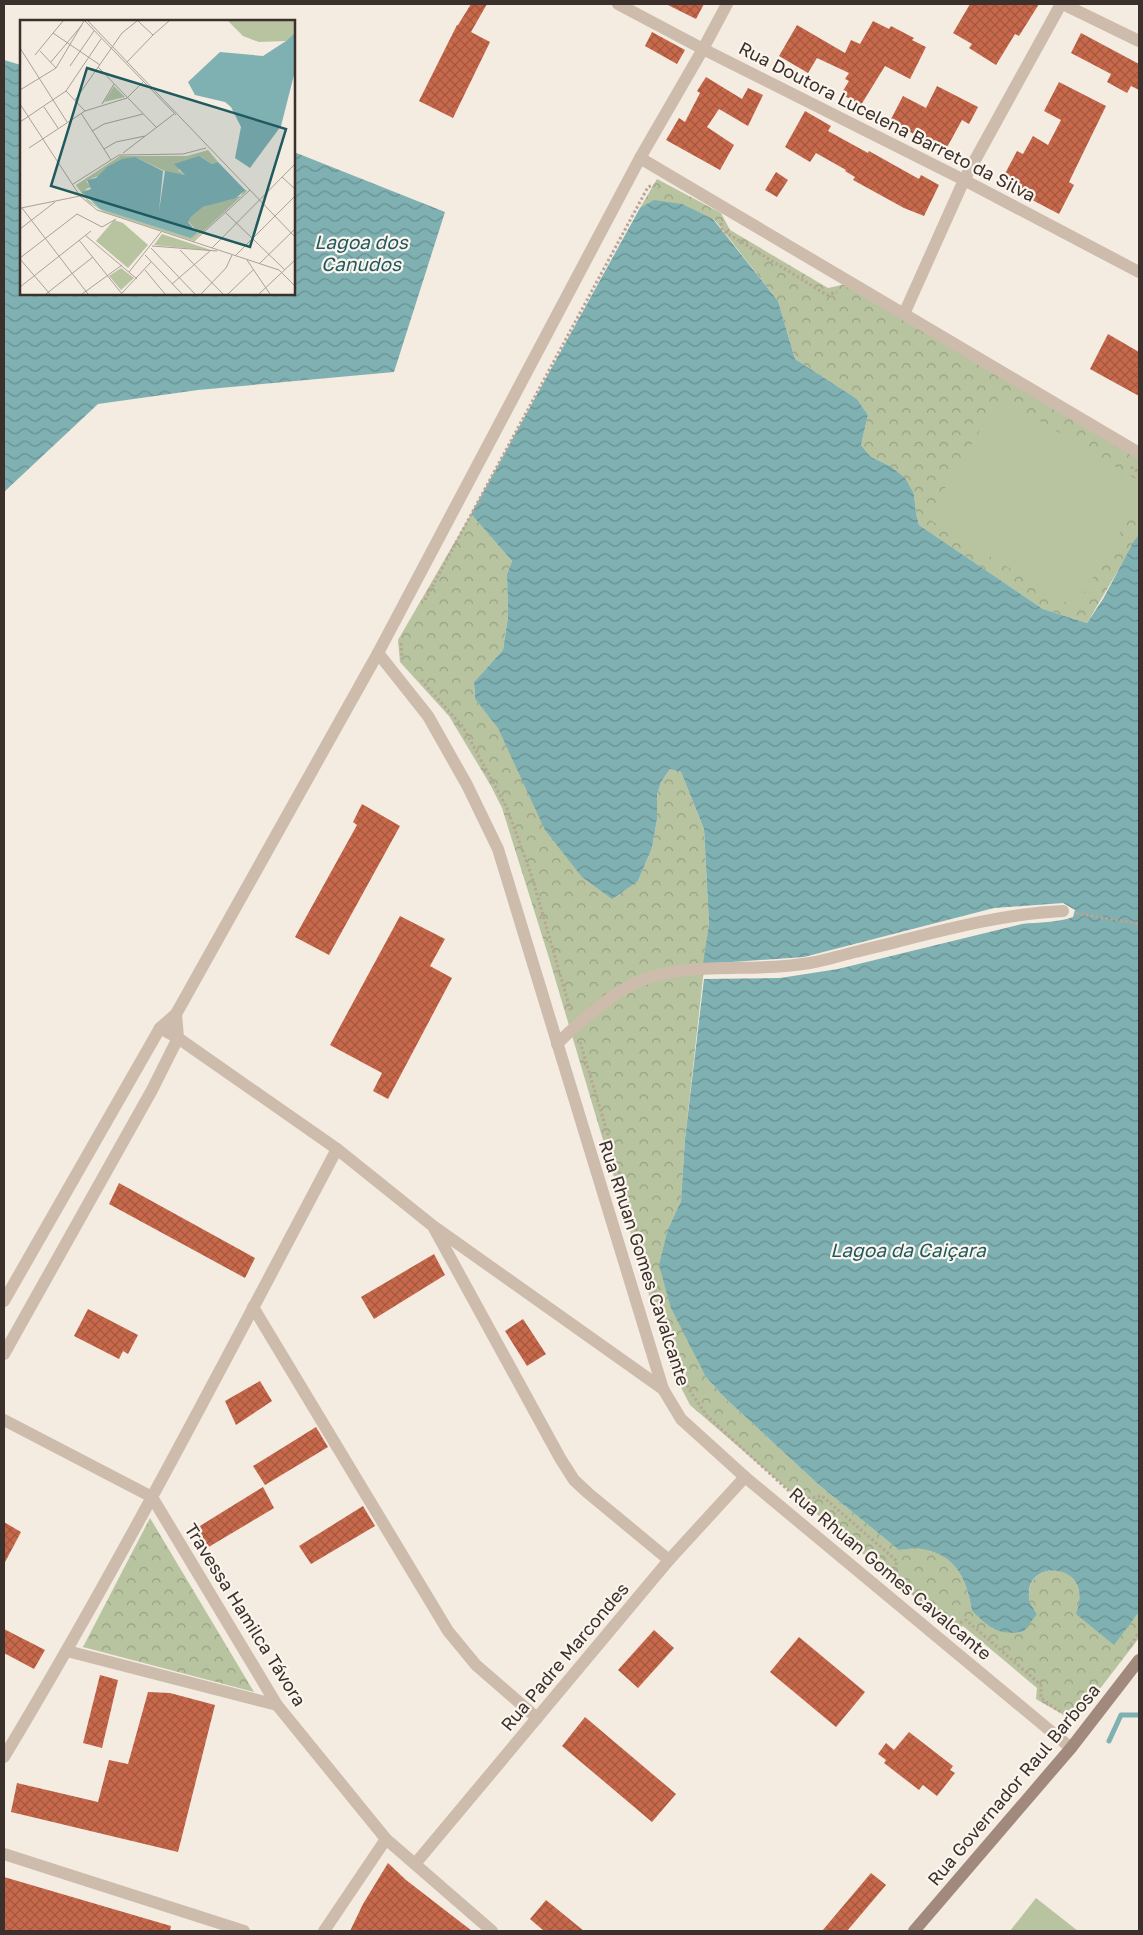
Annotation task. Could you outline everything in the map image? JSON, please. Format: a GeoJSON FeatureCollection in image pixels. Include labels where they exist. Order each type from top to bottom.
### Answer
{"type":"FeatureCollection","features":[{"type":"Feature","properties":{"kind":"street","name":"Rua Doutora Lucelena Barreto da Silva"},"geometry":{"type":"LineString","coordinates":[[618,4],[964,180],[1139,272]]}},
{"type":"Feature","properties":{"kind":"street"},"geometry":{"type":"LineString","coordinates":[[4,1302],[160,1028],[176,1014],[378,653],[640,158],[704,49],[727,4]]}},
{"type":"Feature","properties":{"kind":"street"},"geometry":{"type":"LineString","coordinates":[[904,314],[964,180],[1062,4],[1139,41]]}},
{"type":"Feature","properties":{"kind":"street"},"geometry":{"type":"LineString","coordinates":[[640,158],[1139,453]]}},
{"type":"Feature","properties":{"kind":"street","name":"Rua Rhuan Gomes Cavalcante"},"geometry":{"type":"LineString","coordinates":[[378,653],[428,716],[467,784],[498,849],[663,1390],[681,1419],[745,1477],[1071,1748]]}},
{"type":"Feature","properties":{"kind":"street"},"geometry":{"type":"LineString","coordinates":[[557,1044],[575,1026],[616,995],[642,980],[663,972],[765,968],[804,964],[1000,918],[1033,912],[1063,911]]}},
{"type":"Feature","properties":{"kind":"street"},"geometry":{"type":"LineString","coordinates":[[4,1354],[135,1122],[178,1038],[176,1014]]}},
{"type":"Feature","properties":{"kind":"street"},"geometry":{"type":"LineString","coordinates":[[160,1028],[178,1038],[337,1149],[433,1226],[663,1390]]}},
{"type":"Feature","properties":{"kind":"street"},"geometry":{"type":"LineString","coordinates":[[4,1757],[67,1651],[152,1497],[337,1149]]}},
{"type":"Feature","properties":{"kind":"street"},"geometry":{"type":"LineString","coordinates":[[433,1226],[560,1458],[574,1480],[669,1560]]}},
{"type":"Feature","properties":{"kind":"street"},"geometry":{"type":"LineString","coordinates":[[253,1307],[448,1632],[476,1665],[537,1718]]}},
{"type":"Feature","properties":{"kind":"street"},"geometry":{"type":"LineString","coordinates":[[4,1420],[152,1497]]}},
{"type":"Feature","properties":{"kind":"street","name":"Rua Padre Marcondes"},"geometry":{"type":"LineString","coordinates":[[415,1864],[669,1560],[745,1477]]}},
{"type":"Feature","properties":{"kind":"street","name":"Travessa Hamilca Távora"},"geometry":{"type":"LineString","coordinates":[[152,1497],[277,1705],[386,1839],[492,1931]]}},
{"type":"Feature","properties":{"kind":"street"},"geometry":{"type":"LineString","coordinates":[[67,1651],[277,1705]]}},
{"type":"Feature","properties":{"kind":"street","name":"Rua Governador Raul Barbosa"},"geometry":{"type":"LineString","coordinates":[[914,1931],[1071,1748],[1139,1660]]}},
{"type":"Feature","properties":{"kind":"street"},"geometry":{"type":"LineString","coordinates":[[324,1931],[386,1839]]}},
{"type":"Feature","properties":{"kind":"street"},"geometry":{"type":"LineString","coordinates":[[4,1854],[244,1931]]}},
{"type":"Feature","properties":{"kind":"path"},"geometry":{"type":"LineString","coordinates":[[424,601],[648,188],[653,185],[661,189]]}},
{"type":"Feature","properties":{"kind":"path"},"geometry":{"type":"LineString","coordinates":[[719,216],[722,230],[827,295],[842,290]]}},
{"type":"Feature","properties":{"kind":"path"},"geometry":{"type":"LineString","coordinates":[[1131,467],[1139,472]]}},
{"type":"Feature","properties":{"kind":"path"},"geometry":{"type":"LineString","coordinates":[[402,660],[401,644],[405,635]]}},
{"type":"Feature","properties":{"kind":"path"},"geometry":{"type":"LineString","coordinates":[[414,673],[463,727],[507,808],[532,877],[674,1357],[690,1391],[707,1416],[800,1500],[822,1496],[897,1561],[893,1576],[953,1626],[966,1620],[1041,1685],[1041,1698],[1065,1714]]}},
{"type":"Feature","properties":{"kind":"path"},"geometry":{"type":"LineString","coordinates":[[1063,911],[1139,924]]}},
{"type":"Feature","properties":{"kind":"green space"},"geometry":{"type":"Polygon","coordinates":[[[657,179],[721,213],[730,230],[828,288],[846,284],[1139,458],[1139,535],[1087,623],[1043,609],[919,525],[914,494],[890,466],[871,457],[861,445],[868,415],[857,399],[795,359],[778,301],[714,219],[640,208],[657,179]]]}},
{"type":"Feature","properties":{"kind":"green space"},"geometry":{"type":"Polygon","coordinates":[[[1000,397],[1139,481],[1139,501],[1075,608],[927,518],[1000,397]]]}},
{"type":"Feature","properties":{"kind":"green space"},"geometry":{"type":"Polygon","coordinates":[[[471,514],[512,561],[507,574],[508,617],[503,650],[474,682],[475,699],[498,727],[638,881],[652,848],[657,819],[657,795],[661,782],[670,769],[681,772],[704,829],[709,924],[685,1139],[681,1201],[668,1229],[706,1377],[724,1397],[819,1485],[899,1550],[923,1548],[935,1551],[952,1563],[967,1589],[972,1611],[994,1629],[1037,1614],[1029,1599],[1030,1585],[1036,1577],[1044,1572],[1054,1570],[1064,1572],[1072,1578],[1078,1588],[1080,1602],[1114,1644],[1139,1612],[1139,1638],[1089,1703],[1069,1718],[1036,1699],[1037,1688],[963,1626],[956,1629],[899,1585],[690,1405],[670,1366],[549,958],[502,808],[449,716],[400,662],[398,640],[471,514]]]}},
{"type":"Feature","properties":{"kind":"green space"},"geometry":{"type":"Polygon","coordinates":[[[150,1518],[254,1692],[83,1647],[150,1518]]]}},
{"type":"Feature","properties":{"kind":"green space"},"geometry":{"type":"Polygon","coordinates":[[[1036,1898],[1078,1931],[1010,1931],[1036,1898]]]}},
{"type":"Feature","properties":{"kind":"water","name":"Lagoa dos Canudos"},"geometry":{"type":"Polygon","coordinates":[[[4,60],[20,65],[20,295],[295,295],[295,152],[445,212],[394,372],[198,390],[98,404],[4,492],[4,60]]]}},
{"type":"Feature","properties":{"kind":"water","name":"Lagoa da Caiçara"},"geometry":{"type":"Polygon","coordinates":[[[654,200],[682,204],[713,219],[778,301],[795,359],[857,399],[868,415],[861,445],[871,457],[890,466],[905,478],[914,494],[919,525],[1043,609],[1087,623],[1103,599],[1139,535],[1139,1612],[1114,1645],[1076,1614],[1080,1597],[1077,1584],[1069,1575],[1058,1571],[1047,1571],[1037,1575],[1031,1584],[1029,1599],[1037,1614],[1024,1631],[1015,1633],[1001,1632],[989,1626],[972,1611],[963,1580],[952,1563],[935,1552],[923,1549],[899,1550],[819,1485],[724,1397],[706,1377],[671,1308],[659,1265],[668,1229],[681,1201],[685,1139],[704,979],[780,978],[838,969],[1022,924],[1067,919],[1073,917],[1075,910],[1063,903],[994,908],[804,957],[703,964],[709,924],[704,829],[681,772],[670,769],[661,782],[657,795],[657,819],[652,848],[638,881],[612,899],[582,877],[545,830],[498,728],[475,699],[474,682],[503,650],[508,617],[507,574],[512,561],[471,514],[640,208],[654,200]]]}},
{"type":"Feature","properties":{"kind":"building"},"geometry":{"type":"Polygon","coordinates":[[[471,4],[487,4],[471,32],[490,42],[453,118],[419,101],[457,25],[471,4]]]}},
{"type":"Feature","properties":{"kind":"building"},"geometry":{"type":"Polygon","coordinates":[[[666,4],[704,4],[696,19],[666,4]]]}},
{"type":"Feature","properties":{"kind":"building"},"geometry":{"type":"Polygon","coordinates":[[[970,4],[1039,4],[1019,36],[1015,34],[996,65],[969,48],[972,44],[953,33],[970,4]]]}},
{"type":"Feature","properties":{"kind":"building"},"geometry":{"type":"Polygon","coordinates":[[[873,21],[889,29],[891,26],[914,38],[912,40],[926,47],[910,79],[885,66],[861,105],[841,94],[849,81],[845,79],[849,73],[817,58],[808,73],[779,56],[797,25],[845,53],[851,40],[860,44],[873,21]]]}},
{"type":"Feature","properties":{"kind":"building"},"geometry":{"type":"Polygon","coordinates":[[[652,32],[685,50],[677,64],[645,46],[652,32]]]}},
{"type":"Feature","properties":{"kind":"building"},"geometry":{"type":"Polygon","coordinates":[[[1081,33],[1139,64],[1139,90],[1131,86],[1127,93],[1107,82],[1111,74],[1071,53],[1081,33]]]}},
{"type":"Feature","properties":{"kind":"building"},"geometry":{"type":"Polygon","coordinates":[[[706,77],[742,99],[748,88],[763,95],[748,126],[719,109],[707,127],[734,145],[720,170],[666,140],[679,118],[685,122],[700,93],[697,91],[706,77]]]}},
{"type":"Feature","properties":{"kind":"building"},"geometry":{"type":"Polygon","coordinates":[[[1059,82],[1106,106],[1069,182],[1074,185],[1059,214],[1000,183],[1017,151],[1023,154],[1033,136],[1048,145],[1061,120],[1044,111],[1059,82]]]}},
{"type":"Feature","properties":{"kind":"building"},"geometry":{"type":"Polygon","coordinates":[[[937,86],[978,107],[969,124],[962,120],[945,151],[890,121],[903,96],[926,108],[937,86]]]}},
{"type":"Feature","properties":{"kind":"building"},"geometry":{"type":"Polygon","coordinates":[[[805,111],[831,126],[828,131],[919,179],[921,175],[939,185],[924,216],[904,208],[853,180],[855,177],[846,170],[816,153],[810,162],[785,147],[805,111]]]}},
{"type":"Feature","properties":{"kind":"building"},"geometry":{"type":"Polygon","coordinates":[[[776,172],[788,180],[777,197],[765,190],[776,172]]]}},
{"type":"Feature","properties":{"kind":"building"},"geometry":{"type":"Polygon","coordinates":[[[1108,334],[1139,352],[1139,396],[1090,369],[1108,334]]]}},
{"type":"Feature","properties":{"kind":"building"},"geometry":{"type":"Polygon","coordinates":[[[362,804],[400,826],[329,955],[295,937],[357,825],[353,822],[362,804]]]}},
{"type":"Feature","properties":{"kind":"building"},"geometry":{"type":"Polygon","coordinates":[[[400,916],[445,939],[430,966],[452,978],[388,1099],[373,1091],[382,1073],[330,1045],[400,916]]]}},
{"type":"Feature","properties":{"kind":"building"},"geometry":{"type":"Polygon","coordinates":[[[119,1183],[255,1258],[245,1278],[109,1204],[119,1183]]]}},
{"type":"Feature","properties":{"kind":"building"},"geometry":{"type":"Polygon","coordinates":[[[434,1254],[445,1275],[374,1319],[361,1297],[434,1254]]]}},
{"type":"Feature","properties":{"kind":"building"},"geometry":{"type":"Polygon","coordinates":[[[88,1309],[138,1335],[128,1354],[123,1351],[119,1359],[74,1336],[88,1309]]]}},
{"type":"Feature","properties":{"kind":"building"},"geometry":{"type":"Polygon","coordinates":[[[523,1319],[546,1354],[527,1366],[505,1331],[523,1319]]]}},
{"type":"Feature","properties":{"kind":"building"},"geometry":{"type":"Polygon","coordinates":[[[260,1381],[272,1401],[236,1425],[225,1401],[260,1381]]]}},
{"type":"Feature","properties":{"kind":"building"},"geometry":{"type":"Polygon","coordinates":[[[316,1427],[328,1447],[265,1485],[253,1466],[316,1427]]]}},
{"type":"Feature","properties":{"kind":"building"},"geometry":{"type":"Polygon","coordinates":[[[263,1487],[274,1508],[207,1548],[195,1529],[263,1487]]]}},
{"type":"Feature","properties":{"kind":"building"},"geometry":{"type":"Polygon","coordinates":[[[363,1506],[375,1526],[311,1564],[299,1546],[363,1506]]]}},
{"type":"Feature","properties":{"kind":"building"},"geometry":{"type":"Polygon","coordinates":[[[4,1522],[21,1532],[4,1564],[4,1522]]]}},
{"type":"Feature","properties":{"kind":"building"},"geometry":{"type":"Polygon","coordinates":[[[4,1629],[45,1650],[34,1669],[4,1653],[4,1629]]]}},
{"type":"Feature","properties":{"kind":"building"},"geometry":{"type":"Polygon","coordinates":[[[654,1630],[674,1648],[638,1688],[618,1670],[654,1630]]]}},
{"type":"Feature","properties":{"kind":"building"},"geometry":{"type":"Polygon","coordinates":[[[799,1637],[865,1692],[836,1727],[770,1672],[799,1637]]]}},
{"type":"Feature","properties":{"kind":"building"},"geometry":{"type":"Polygon","coordinates":[[[100,1675],[118,1680],[102,1748],[83,1743],[100,1675]]]}},
{"type":"Feature","properties":{"kind":"building"},"geometry":{"type":"Polygon","coordinates":[[[148,1692],[170,1693],[215,1705],[178,1852],[11,1812],[17,1783],[98,1802],[109,1760],[128,1764],[148,1692]]]}},
{"type":"Feature","properties":{"kind":"building"},"geometry":{"type":"Polygon","coordinates":[[[585,1717],[676,1794],[652,1822],[562,1746],[585,1717]]]}},
{"type":"Feature","properties":{"kind":"building"},"geometry":{"type":"Polygon","coordinates":[[[909,1732],[953,1766],[950,1770],[955,1773],[937,1796],[923,1785],[919,1790],[884,1763],[886,1760],[878,1754],[886,1743],[894,1750],[909,1732]]]}},
{"type":"Feature","properties":{"kind":"building"},"geometry":{"type":"Polygon","coordinates":[[[388,1863],[406,1880],[472,1931],[350,1931],[363,1904],[388,1863]]]}},
{"type":"Feature","properties":{"kind":"building"},"geometry":{"type":"Polygon","coordinates":[[[871,1873],[886,1885],[847,1931],[822,1931],[871,1873]]]}},
{"type":"Feature","properties":{"kind":"building"},"geometry":{"type":"Polygon","coordinates":[[[4,1877],[171,1926],[170,1931],[4,1931],[4,1877]]]}},
{"type":"Feature","properties":{"kind":"building"},"geometry":{"type":"Polygon","coordinates":[[[546,1900],[584,1931],[544,1931],[530,1919],[546,1900]]]}},
{"type":"Feature","properties":{"kind":"waterway"},"geometry":{"type":"LineString","coordinates":[[1109,1741],[1121,1715],[1139,1715]]}}]}
